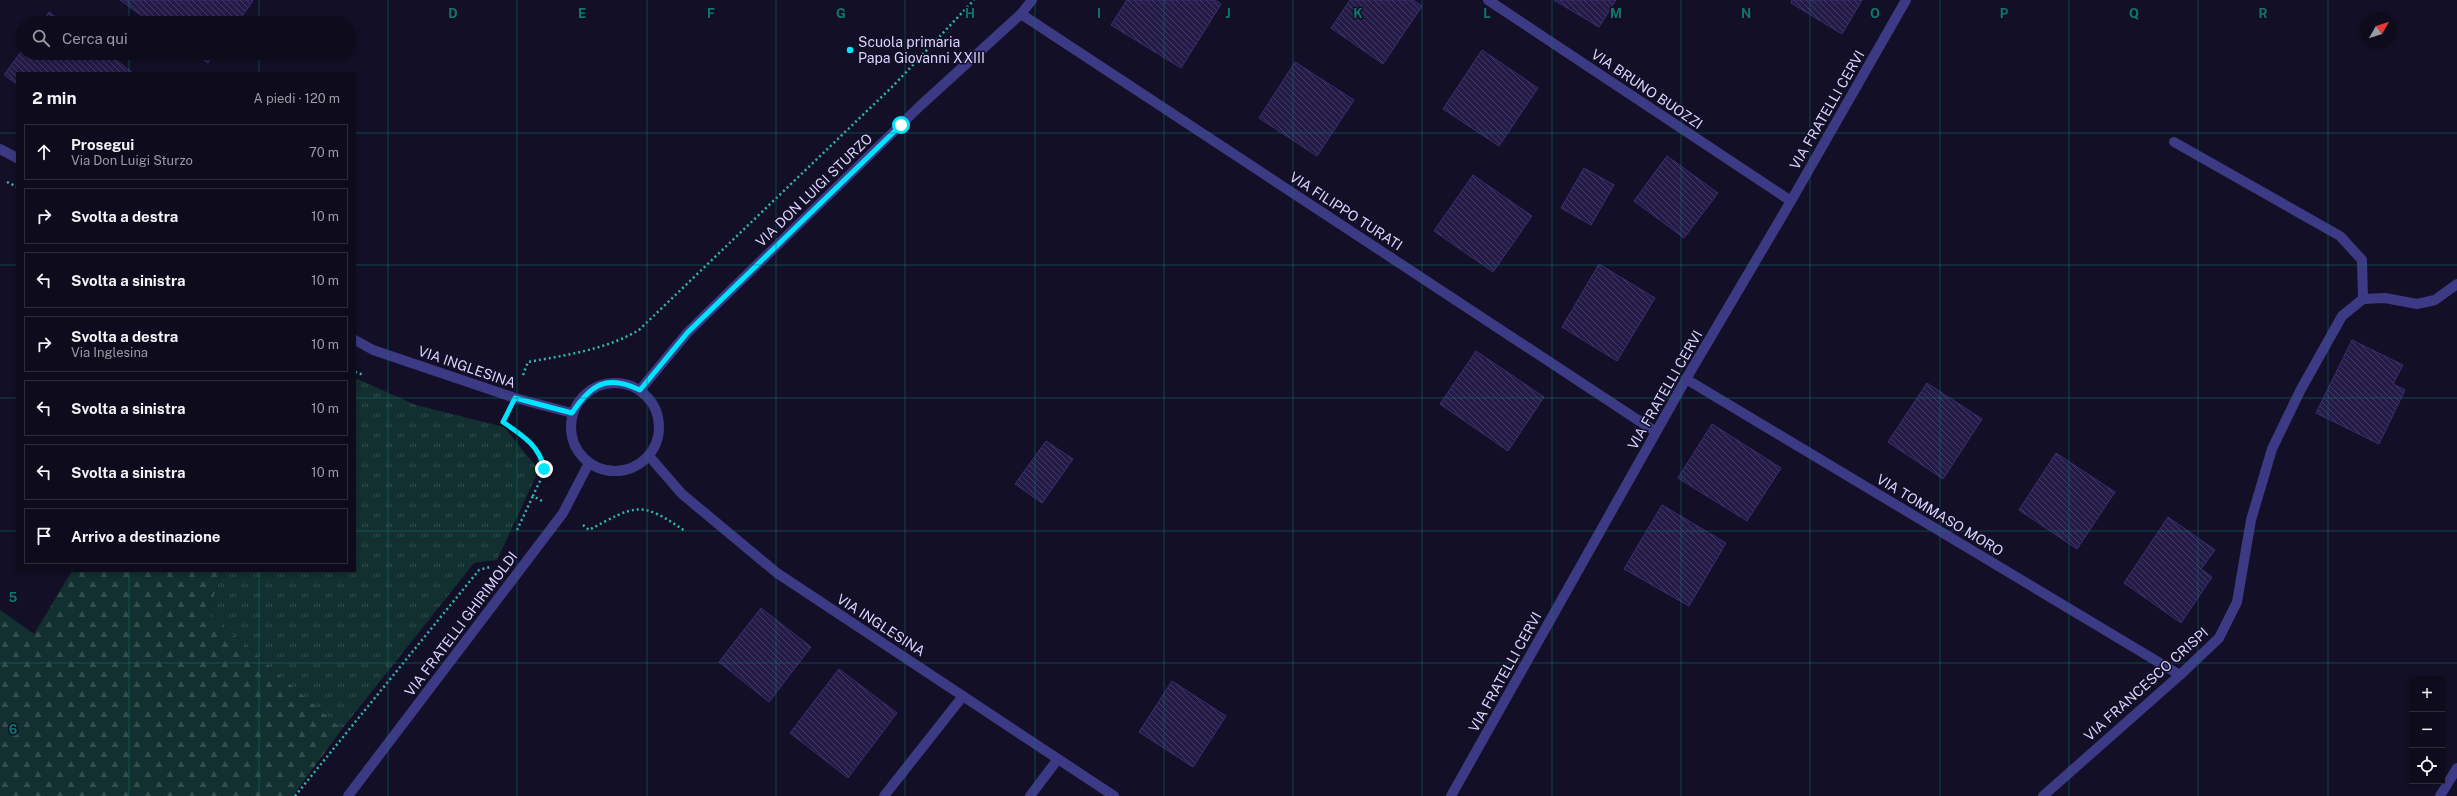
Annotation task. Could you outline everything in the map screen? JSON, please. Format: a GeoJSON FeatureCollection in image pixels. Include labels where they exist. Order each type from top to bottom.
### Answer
{"type":"FeatureCollection","features":[{"type":"Feature","properties":{"kind":"street","name":"VIA DON LUIGI STURZO"},"geometry":{"type":"LineString","coordinates":[[640,390],[688,332],[920,106],[1021,14],[1032,0]]}},
{"type":"Feature","properties":{"kind":"street","name":"VIA BRUNO BUOZZI"},"geometry":{"type":"LineString","coordinates":[[1488,0],[1791,202]]}},
{"type":"Feature","properties":{"kind":"street","name":"VIA FRATELLI CERVI"},"geometry":{"type":"LineString","coordinates":[[1451,796],[1686,379],[1791,202],[1906,0]]}},
{"type":"Feature","properties":{"kind":"street","name":"VIA FILIPPO TURATI"},"geometry":{"type":"LineString","coordinates":[[1021,14],[1656,432]]}},
{"type":"Feature","properties":{"kind":"street"},"geometry":{"type":"LineString","coordinates":[[2174,142],[2340,236],[2362,260],[2362,299],[2385,298],[2417,304],[2435,300],[2457,284]]}},
{"type":"Feature","properties":{"kind":"street"},"geometry":{"type":"LineString","coordinates":[[0,149],[16,157]]}},
{"type":"Feature","properties":{"kind":"street","name":"VIA FRANCESCO CRISPI"},"geometry":{"type":"LineString","coordinates":[[2043,796],[2180,675],[2219,638],[2237,602],[2251,520],[2272,449],[2300,391],[2342,316],[2362,299]]}},
{"type":"Feature","properties":{"kind":"street","name":"VIA INGLESINA"},"geometry":{"type":"LineString","coordinates":[[356,341],[373,350],[515,398],[572,413]]}},
{"type":"Feature","properties":{"kind":"street","name":"VIA TOMMASO MORO"},"geometry":{"type":"LineString","coordinates":[[1686,379],[2180,675]]}},
{"type":"Feature","properties":{"kind":"street"},"geometry":{"type":"LineString","coordinates":[[611,383],[626,384],[640,390],[649,399],[657,412],[660,428],[657,443],[649,456],[634,468],[618,472],[603,470],[589,463],[573,444],[570,429],[572,413],[583,395],[596,386],[611,383]]}},
{"type":"Feature","properties":{"kind":"street","name":"VIA INGLESINA"},"geometry":{"type":"LineString","coordinates":[[649,456],[682,494],[777,573],[1114,796]]}},
{"type":"Feature","properties":{"kind":"street","name":"VIA FRATELLI GHIRIMOLDI"},"geometry":{"type":"LineString","coordinates":[[348,796],[563,512],[589,463]]}},
{"type":"Feature","properties":{"kind":"street"},"geometry":{"type":"LineString","coordinates":[[884,796],[963,696]]}},
{"type":"Feature","properties":{"kind":"street"},"geometry":{"type":"LineString","coordinates":[[1030,796],[1058,759]]}},
{"type":"Feature","properties":{"kind":"street"},"geometry":{"type":"LineString","coordinates":[[2440,796],[2457,768]]}},
{"type":"Feature","properties":{"kind":"path"},"geometry":{"type":"LineString","coordinates":[[503,422],[515,398],[528,362],[574,354],[619,342],[639,330],[893,86],[974,0]]}},
{"type":"Feature","properties":{"kind":"path"},"geometry":{"type":"LineString","coordinates":[[356,372],[370,376]]}},
{"type":"Feature","properties":{"kind":"path"},"geometry":{"type":"LineString","coordinates":[[495,419],[503,422],[533,444],[542,457],[544,469],[514,537]]}},
{"type":"Feature","properties":{"kind":"path"},"geometry":{"type":"LineString","coordinates":[[533,496],[563,512]]}},
{"type":"Feature","properties":{"kind":"path"},"geometry":{"type":"LineString","coordinates":[[295,796],[479,570],[494,567]]}},
{"type":"Feature","properties":{"kind":"green space"},"geometry":{"type":"Polygon","coordinates":[[[356,378],[416,405],[504,427],[539,470],[497,560],[474,563],[342,729],[208,613],[223,572],[356,572],[356,378]]]}},
{"type":"Feature","properties":{"kind":"green space"},"geometry":{"type":"Polygon","coordinates":[[[71,572],[223,572],[208,613],[342,729],[293,796],[0,796],[0,610],[34,634],[71,572]]]}},
{"type":"Feature","properties":{"kind":"building"},"geometry":{"type":"Polygon","coordinates":[[[120,0],[253,1],[242,16],[142,16],[120,0]]]}},
{"type":"Feature","properties":{"kind":"building"},"geometry":{"type":"Polygon","coordinates":[[[1127,0],[1215,0],[1221,4],[1181,68],[1111,25],[1127,0]]]}},
{"type":"Feature","properties":{"kind":"building"},"geometry":{"type":"Polygon","coordinates":[[[1350,0],[1413,0],[1422,6],[1383,64],[1331,28],[1350,0]]]}},
{"type":"Feature","properties":{"kind":"building"},"geometry":{"type":"Polygon","coordinates":[[[1554,0],[1616,0],[1599,27],[1554,0]]]}},
{"type":"Feature","properties":{"kind":"building"},"geometry":{"type":"Polygon","coordinates":[[[1792,0],[1862,0],[1842,34],[1791,3],[1792,0]]]}},
{"type":"Feature","properties":{"kind":"building"},"geometry":{"type":"Polygon","coordinates":[[[49,12],[54,16],[46,16],[49,12]]]}},
{"type":"Feature","properties":{"kind":"building"},"geometry":{"type":"Polygon","coordinates":[[[1482,50],[1538,88],[1499,146],[1443,109],[1482,50]]]}},
{"type":"Feature","properties":{"kind":"building"},"geometry":{"type":"Polygon","coordinates":[[[16,59],[16,60],[115,60],[132,72],[16,72],[16,83],[4,75],[16,59]]]}},
{"type":"Feature","properties":{"kind":"building"},"geometry":{"type":"Polygon","coordinates":[[[1295,62],[1354,100],[1317,156],[1259,118],[1295,62]]]}},
{"type":"Feature","properties":{"kind":"building"},"geometry":{"type":"Polygon","coordinates":[[[1667,156],[1718,193],[1684,238],[1634,201],[1667,156]]]}},
{"type":"Feature","properties":{"kind":"building"},"geometry":{"type":"Polygon","coordinates":[[[1584,168],[1614,185],[1591,225],[1561,208],[1584,168]]]}},
{"type":"Feature","properties":{"kind":"building"},"geometry":{"type":"Polygon","coordinates":[[[1473,175],[1532,216],[1493,272],[1434,231],[1473,175]]]}},
{"type":"Feature","properties":{"kind":"building"},"geometry":{"type":"Polygon","coordinates":[[[1599,264],[1655,298],[1617,361],[1562,327],[1599,264]]]}},
{"type":"Feature","properties":{"kind":"building"},"geometry":{"type":"Polygon","coordinates":[[[2352,340],[2403,365],[2393,384],[2405,390],[2379,444],[2316,413],[2352,340]]]}},
{"type":"Feature","properties":{"kind":"building"},"geometry":{"type":"Polygon","coordinates":[[[1476,351],[1544,397],[1508,451],[1440,404],[1476,351]]]}},
{"type":"Feature","properties":{"kind":"building"},"geometry":{"type":"Polygon","coordinates":[[[1927,383],[1982,419],[1943,479],[1888,442],[1927,383]]]}},
{"type":"Feature","properties":{"kind":"building"},"geometry":{"type":"Polygon","coordinates":[[[1712,424],[1781,468],[1747,521],[1678,478],[1712,424]]]}},
{"type":"Feature","properties":{"kind":"building"},"geometry":{"type":"Polygon","coordinates":[[[1046,441],[1073,459],[1042,503],[1015,484],[1046,441]]]}},
{"type":"Feature","properties":{"kind":"building"},"geometry":{"type":"Polygon","coordinates":[[[2056,453],[2115,492],[2077,549],[2019,510],[2056,453]]]}},
{"type":"Feature","properties":{"kind":"building"},"geometry":{"type":"Polygon","coordinates":[[[1662,505],[1726,543],[1689,606],[1624,569],[1662,505]]]}},
{"type":"Feature","properties":{"kind":"building"},"geometry":{"type":"Polygon","coordinates":[[[2168,517],[2215,550],[2201,569],[2212,577],[2181,623],[2124,583],[2168,517]]]}},
{"type":"Feature","properties":{"kind":"building"},"geometry":{"type":"Polygon","coordinates":[[[761,608],[811,647],[769,702],[719,662],[761,608]]]}},
{"type":"Feature","properties":{"kind":"building"},"geometry":{"type":"Polygon","coordinates":[[[839,669],[897,713],[848,778],[790,733],[839,669]]]}},
{"type":"Feature","properties":{"kind":"building"},"geometry":{"type":"Polygon","coordinates":[[[1172,681],[1226,716],[1193,767],[1139,732],[1172,681]]]}},
{"type":"Feature","properties":{"kind":"place","name":"Scuola primaria Papa Giovanni XXIII"},"geometry":{"type":"Point","coordinates":[850,50]}},
{"type":"Feature","properties":{"kind":"route"},"geometry":{"type":"LineString","coordinates":[[544,469],[542,457],[533,444],[503,422],[515,398],[572,413],[583,395],[596,386],[611,383],[626,384],[640,390],[688,332],[901,125]]}}]}
